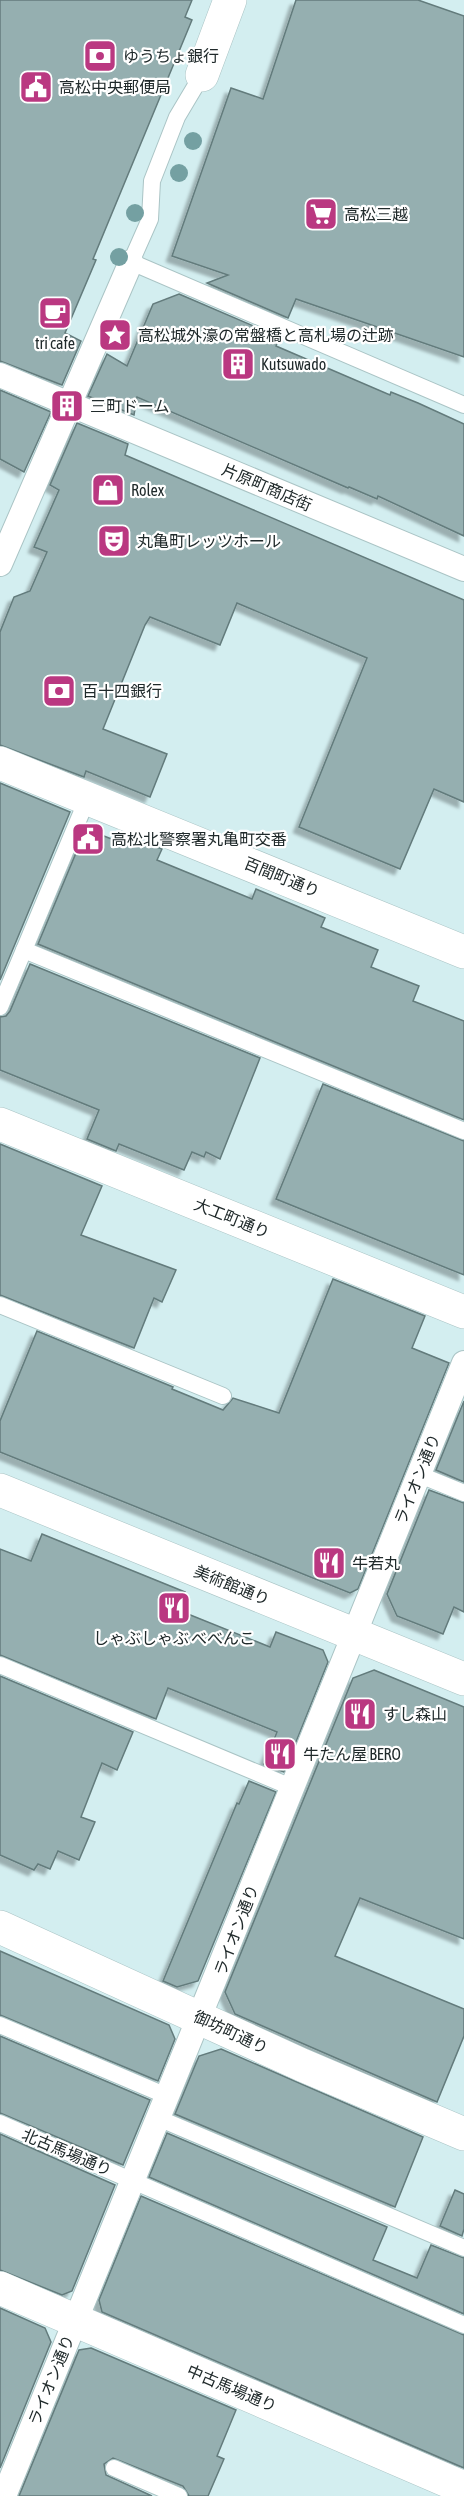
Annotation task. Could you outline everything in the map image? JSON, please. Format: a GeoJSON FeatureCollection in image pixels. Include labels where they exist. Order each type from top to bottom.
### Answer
{"type":"FeatureCollection","features":[{"type":"Feature","properties":{"kind":"street"},"geometry":{"type":"LineString","coordinates":[[202,75],[230,0]]}},
{"type":"Feature","properties":{"kind":"street"},"geometry":{"type":"LineString","coordinates":[[0,564],[131,262]]}},
{"type":"Feature","properties":{"kind":"street","name":"片原町商店街"},"geometry":{"type":"LineString","coordinates":[[0,375],[464,569]]}},
{"type":"Feature","properties":{"kind":"street","name":"百間町通り"},"geometry":{"type":"LineString","coordinates":[[0,763],[464,952]]}},
{"type":"Feature","properties":{"kind":"street","name":"大工町通り"},"geometry":{"type":"LineString","coordinates":[[0,1124],[464,1312]]}},
{"type":"Feature","properties":{"kind":"street","name":"ライオン通り"},"geometry":{"type":"LineString","coordinates":[[4,2496],[7,2468],[76,2320],[134,2181],[291,1787],[464,1363]]}},
{"type":"Feature","properties":{"kind":"street","name":"美術館通り"},"geometry":{"type":"LineString","coordinates":[[0,1490],[464,1679]]}},
{"type":"Feature","properties":{"kind":"street","name":"御坊町通り"},"geometry":{"type":"LineString","coordinates":[[0,1927],[302,2065],[464,2134]]}},
{"type":"Feature","properties":{"kind":"street","name":"中古馬場通り"},"geometry":{"type":"LineString","coordinates":[[0,2288],[76,2320],[446,2488]]}},
{"type":"Feature","properties":{"kind":"lane"},"geometry":{"type":"LineString","coordinates":[[202,75],[177,117],[152,182],[150,219],[131,262],[464,405]]}},
{"type":"Feature","properties":{"kind":"lane"},"geometry":{"type":"LineString","coordinates":[[0,1007],[88,797]]}},
{"type":"Feature","properties":{"kind":"lane"},"geometry":{"type":"LineString","coordinates":[[24,950],[464,1131]]}},
{"type":"Feature","properties":{"kind":"lane"},"geometry":{"type":"LineString","coordinates":[[0,1305],[223,1396]]}},
{"type":"Feature","properties":{"kind":"lane"},"geometry":{"type":"LineString","coordinates":[[420,1475],[464,1493]]}},
{"type":"Feature","properties":{"kind":"lane"},"geometry":{"type":"LineString","coordinates":[[0,1665],[291,1787]]}},
{"type":"Feature","properties":{"kind":"lane"},"geometry":{"type":"LineString","coordinates":[[0,2025],[162,2107],[464,2248]]}},
{"type":"Feature","properties":{"kind":"lane","name":"北古馬場通り"},"geometry":{"type":"LineString","coordinates":[[0,2123],[464,2325]]}},
{"type":"Feature","properties":{"kind":"lane"},"geometry":{"type":"LineString","coordinates":[[114,2468],[179,2496]]}},
{"type":"Feature","properties":{"kind":"building"},"geometry":{"type":"Polygon","coordinates":[[[0,0],[192,0],[185,17],[192,20],[93,259],[96,260],[65,333],[81,341],[62,385],[0,361],[0,0]]]}},
{"type":"Feature","properties":{"kind":"building","name":"高松三越"},"geometry":{"type":"Polygon","coordinates":[[[296,0],[418,0],[464,16],[464,357],[296,299],[288,318],[207,283],[228,275],[172,256],[231,88],[263,99],[296,0]]]}},
{"type":"Feature","properties":{"kind":"building"},"geometry":{"type":"Polygon","coordinates":[[[179,294],[279,337],[276,346],[464,424],[464,536],[378,496],[377,499],[348,488],[137,397],[134,415],[88,396],[107,354],[127,366],[153,304],[179,294]]]}},
{"type":"Feature","properties":{"kind":"building"},"geometry":{"type":"Polygon","coordinates":[[[0,390],[51,412],[24,472],[0,459],[0,390]]]}},
{"type":"Feature","properties":{"kind":"building"},"geometry":{"type":"Polygon","coordinates":[[[77,423],[128,444],[125,455],[464,600],[464,802],[434,789],[400,869],[299,827],[367,658],[237,603],[220,645],[150,617],[145,625],[103,729],[167,754],[150,797],[86,771],[84,777],[0,745],[0,632],[14,597],[30,591],[47,552],[34,547],[59,490],[50,485],[77,423]]]}},
{"type":"Feature","properties":{"kind":"building"},"geometry":{"type":"Polygon","coordinates":[[[0,783],[70,812],[0,980],[0,783]]]}},
{"type":"Feature","properties":{"kind":"building"},"geometry":{"type":"Polygon","coordinates":[[[86,829],[132,847],[136,839],[162,849],[157,860],[252,899],[256,889],[325,918],[321,927],[378,950],[371,967],[419,986],[413,1001],[464,1021],[464,1120],[38,944],[86,829]]]}},
{"type":"Feature","properties":{"kind":"building"},"geometry":{"type":"Polygon","coordinates":[[[30,964],[260,1058],[220,1159],[206,1152],[204,1157],[192,1152],[184,1170],[119,1144],[116,1151],[87,1139],[99,1110],[0,1070],[0,1017],[6,1016],[10,1011],[30,964]]]}},
{"type":"Feature","properties":{"kind":"building"},"geometry":{"type":"Polygon","coordinates":[[[323,1084],[464,1141],[464,1275],[276,1199],[323,1084]]]}},
{"type":"Feature","properties":{"kind":"building"},"geometry":{"type":"Polygon","coordinates":[[[0,1144],[102,1186],[81,1235],[176,1270],[162,1302],[154,1298],[134,1348],[0,1295],[0,1144]]]}},
{"type":"Feature","properties":{"kind":"building"},"geometry":{"type":"Polygon","coordinates":[[[333,1279],[425,1316],[412,1348],[449,1363],[358,1589],[350,1593],[0,1452],[0,1421],[37,1331],[223,1410],[233,1398],[279,1413],[333,1279]]]}},
{"type":"Feature","properties":{"kind":"building"},"geometry":{"type":"Polygon","coordinates":[[[464,1401],[464,1482],[436,1470],[464,1401]]]}},
{"type":"Feature","properties":{"kind":"building"},"geometry":{"type":"Polygon","coordinates":[[[429,1490],[464,1503],[464,1612],[454,1607],[443,1634],[397,1616],[387,1594],[429,1490]]]}},
{"type":"Feature","properties":{"kind":"building"},"geometry":{"type":"Polygon","coordinates":[[[42,1534],[185,1592],[178,1610],[270,1647],[276,1632],[323,1650],[328,1662],[284,1772],[264,1764],[277,1732],[168,1688],[156,1719],[0,1655],[0,1549],[31,1561],[42,1534]]]}},
{"type":"Feature","properties":{"kind":"building"},"geometry":{"type":"Polygon","coordinates":[[[374,1670],[464,1707],[464,1939],[360,1898],[335,1956],[464,2009],[464,2036],[437,2102],[235,2014],[225,1992],[353,1678],[374,1670]]]}},
{"type":"Feature","properties":{"kind":"building"},"geometry":{"type":"Polygon","coordinates":[[[0,1676],[133,1732],[117,1770],[102,1763],[81,1817],[95,1822],[79,1860],[58,1851],[50,1869],[38,1864],[34,1870],[0,1855],[0,1676]]]}},
{"type":"Feature","properties":{"kind":"building"},"geometry":{"type":"Polygon","coordinates":[[[249,1781],[276,1792],[198,1981],[177,1987],[163,1981],[237,1803],[239,1804],[249,1781]]]}},
{"type":"Feature","properties":{"kind":"building"},"geometry":{"type":"Polygon","coordinates":[[[0,1951],[169,2025],[175,2039],[158,2081],[0,2015],[0,1951]]]}},
{"type":"Feature","properties":{"kind":"building"},"geometry":{"type":"Polygon","coordinates":[[[0,2036],[150,2100],[123,2165],[0,2113],[0,2036]]]}},
{"type":"Feature","properties":{"kind":"building"},"geometry":{"type":"Polygon","coordinates":[[[221,2049],[423,2137],[395,2207],[175,2114],[199,2056],[221,2049]]]}},
{"type":"Feature","properties":{"kind":"building"},"geometry":{"type":"Polygon","coordinates":[[[167,2133],[387,2227],[373,2260],[417,2278],[431,2245],[464,2258],[464,2314],[149,2177],[167,2133]]]}},
{"type":"Feature","properties":{"kind":"building"},"geometry":{"type":"Polygon","coordinates":[[[0,2134],[115,2185],[72,2291],[62,2295],[0,2270],[0,2134]]]}},
{"type":"Feature","properties":{"kind":"building"},"geometry":{"type":"Polygon","coordinates":[[[455,2190],[464,2194],[462,2236],[440,2226],[455,2190]]]}},
{"type":"Feature","properties":{"kind":"building"},"geometry":{"type":"Polygon","coordinates":[[[141,2196],[464,2335],[464,2468],[102,2312],[99,2300],[141,2196]]]}},
{"type":"Feature","properties":{"kind":"building"},"geometry":{"type":"Polygon","coordinates":[[[0,2308],[45,2328],[51,2342],[0,2468],[0,2308]]]}},
{"type":"Feature","properties":{"kind":"building"},"geometry":{"type":"Polygon","coordinates":[[[91,2348],[236,2410],[217,2456],[224,2459],[208,2496],[189,2496],[183,2486],[113,2458],[104,2464],[106,2475],[152,2496],[19,2496],[79,2350],[91,2348]]]}},
{"type":"Feature","properties":{"kind":"place","name":"ゆうちょ銀行"},"geometry":{"type":"Point","coordinates":[100,56]}},
{"type":"Feature","properties":{"kind":"place","name":"高松中央郵便局"},"geometry":{"type":"Point","coordinates":[36,87]}},
{"type":"Feature","properties":{"kind":"place","name":"高松三越"},"geometry":{"type":"Point","coordinates":[321,214]}},
{"type":"Feature","properties":{"kind":"place","name":"tri cafe"},"geometry":{"type":"Point","coordinates":[55,313]}},
{"type":"Feature","properties":{"kind":"place","name":"高松城外濠の常盤橋と高札場の辻跡"},"geometry":{"type":"Point","coordinates":[115,335]}},
{"type":"Feature","properties":{"kind":"place","name":"Kutsuwado"},"geometry":{"type":"Point","coordinates":[238,364]}},
{"type":"Feature","properties":{"kind":"place","name":"三町ドーム"},"geometry":{"type":"Point","coordinates":[67,406]}},
{"type":"Feature","properties":{"kind":"place","name":"Rolex"},"geometry":{"type":"Point","coordinates":[108,490]}},
{"type":"Feature","properties":{"kind":"place","name":"丸亀町レッツホール"},"geometry":{"type":"Point","coordinates":[114,541]}},
{"type":"Feature","properties":{"kind":"place","name":"百十四銀行"},"geometry":{"type":"Point","coordinates":[59,691]}},
{"type":"Feature","properties":{"kind":"place","name":"高松北警察署丸亀町交番"},"geometry":{"type":"Point","coordinates":[88,839]}},
{"type":"Feature","properties":{"kind":"place","name":"牛若丸"},"geometry":{"type":"Point","coordinates":[329,1563]}},
{"type":"Feature","properties":{"kind":"place","name":"しゃぶしゃぶ べべんこ"},"geometry":{"type":"Point","coordinates":[174,1608]}},
{"type":"Feature","properties":{"kind":"place","name":"すし森山"},"geometry":{"type":"Point","coordinates":[360,1714]}},
{"type":"Feature","properties":{"kind":"place","name":"牛たん屋 BERO"},"geometry":{"type":"Point","coordinates":[280,1754]}}]}
